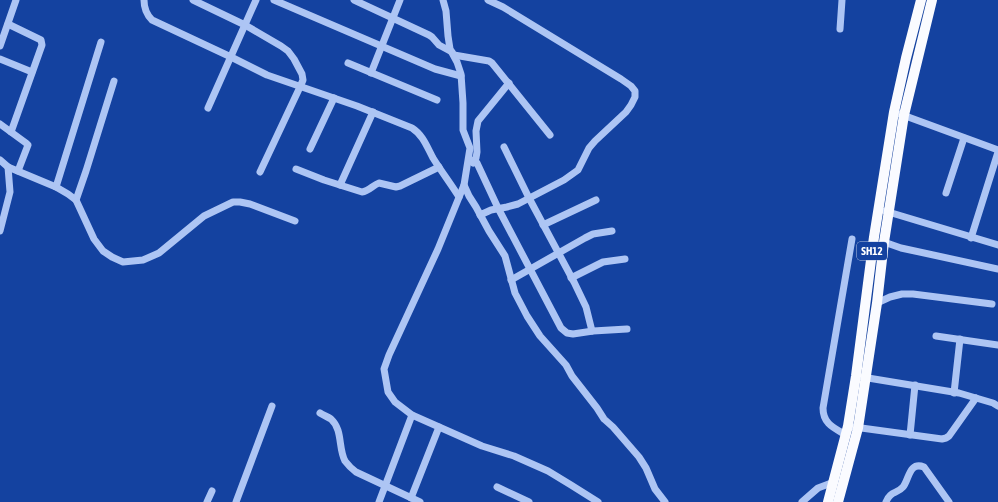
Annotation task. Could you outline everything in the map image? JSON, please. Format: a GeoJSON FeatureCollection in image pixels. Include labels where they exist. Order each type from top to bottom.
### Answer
{"type":"FeatureCollection","features":[{"type":"Feature","properties":{"kind":"main road","name":"SH12"},"geometry":{"type":"LineString","coordinates":[[828,502],[851,430],[861,376],[878,209],[899,113],[906,58],[921,0]]}},
{"type":"Feature","properties":{"kind":"main road"},"geometry":{"type":"LineString","coordinates":[[861,376],[877,303],[889,212],[899,113],[932,0]]}},
{"type":"Feature","properties":{"kind":"main road"},"geometry":{"type":"LineString","coordinates":[[838,502],[851,430]]}},
{"type":"Feature","properties":{"kind":"street"},"geometry":{"type":"LineString","coordinates":[[0,46],[2,33],[8,24],[16,0]]}},
{"type":"Feature","properties":{"kind":"street"},"geometry":{"type":"LineString","coordinates":[[144,0],[144,7],[152,20],[266,75],[373,112],[412,128],[426,143],[433,158],[460,197]]}},
{"type":"Feature","properties":{"kind":"street"},"geometry":{"type":"LineString","coordinates":[[193,0],[245,25],[282,46],[294,59],[302,74],[300,87],[260,172]]}},
{"type":"Feature","properties":{"kind":"street"},"geometry":{"type":"LineString","coordinates":[[208,108],[256,0]]}},
{"type":"Feature","properties":{"kind":"street"},"geometry":{"type":"LineString","coordinates":[[274,0],[435,69],[461,76]]}},
{"type":"Feature","properties":{"kind":"street"},"geometry":{"type":"LineString","coordinates":[[354,0],[429,35],[439,45],[453,54],[492,62],[550,135]]}},
{"type":"Feature","properties":{"kind":"street"},"geometry":{"type":"LineString","coordinates":[[371,72],[400,0]]}},
{"type":"Feature","properties":{"kind":"street"},"geometry":{"type":"LineString","coordinates":[[443,0],[446,10],[448,36],[461,76],[463,130],[470,148],[464,185],[460,197],[384,369],[388,392],[395,402],[412,415],[482,446],[514,456],[566,481],[598,502]]}},
{"type":"Feature","properties":{"kind":"street"},"geometry":{"type":"LineString","coordinates":[[480,215],[491,210],[518,204],[564,180],[578,170],[589,148],[626,112],[631,106],[635,97],[635,91],[621,79],[503,7],[488,0]]}},
{"type":"Feature","properties":{"kind":"street"},"geometry":{"type":"LineString","coordinates":[[840,29],[842,0]]}},
{"type":"Feature","properties":{"kind":"street"},"geometry":{"type":"LineString","coordinates":[[8,24],[41,40],[42,43],[11,132]]}},
{"type":"Feature","properties":{"kind":"street"},"geometry":{"type":"LineString","coordinates":[[56,187],[101,42]]}},
{"type":"Feature","properties":{"kind":"street"},"geometry":{"type":"LineString","coordinates":[[0,59],[32,72]]}},
{"type":"Feature","properties":{"kind":"street"},"geometry":{"type":"LineString","coordinates":[[348,63],[437,100]]}},
{"type":"Feature","properties":{"kind":"street"},"geometry":{"type":"LineString","coordinates":[[76,200],[89,164],[114,80]]}},
{"type":"Feature","properties":{"kind":"street"},"geometry":{"type":"LineString","coordinates":[[466,171],[474,160],[477,152],[476,132],[478,122],[509,83]]}},
{"type":"Feature","properties":{"kind":"street"},"geometry":{"type":"LineString","coordinates":[[310,149],[334,98]]}},
{"type":"Feature","properties":{"kind":"street"},"geometry":{"type":"LineString","coordinates":[[340,185],[373,112]]}},
{"type":"Feature","properties":{"kind":"street"},"geometry":{"type":"LineString","coordinates":[[899,113],[998,151],[971,238]]}},
{"type":"Feature","properties":{"kind":"street"},"geometry":{"type":"LineString","coordinates":[[0,124],[28,145],[18,171]]}},
{"type":"Feature","properties":{"kind":"street"},"geometry":{"type":"LineString","coordinates":[[946,193],[964,138]]}},
{"type":"Feature","properties":{"kind":"street"},"geometry":{"type":"LineString","coordinates":[[504,147],[586,307],[592,332]]}},
{"type":"Feature","properties":{"kind":"street"},"geometry":{"type":"LineString","coordinates":[[0,160],[8,167],[56,187],[76,200],[94,239],[103,251],[112,258],[123,262],[143,260],[159,253],[204,216],[233,202],[250,204],[295,221]]}},
{"type":"Feature","properties":{"kind":"street"},"geometry":{"type":"LineString","coordinates":[[474,160],[477,163],[498,208],[560,328],[567,333],[573,334],[627,329]]}},
{"type":"Feature","properties":{"kind":"street"},"geometry":{"type":"LineString","coordinates":[[0,230],[10,192],[8,167]]}},
{"type":"Feature","properties":{"kind":"street"},"geometry":{"type":"LineString","coordinates":[[296,170],[362,192],[369,190],[379,183],[396,187],[400,186],[439,167]]}},
{"type":"Feature","properties":{"kind":"street"},"geometry":{"type":"LineString","coordinates":[[464,185],[493,238],[505,256],[516,293],[527,316],[540,336],[566,365],[572,376],[604,419],[613,427],[638,457],[646,468],[655,489],[665,502]]}},
{"type":"Feature","properties":{"kind":"street"},"geometry":{"type":"LineString","coordinates":[[543,225],[596,200]]}},
{"type":"Feature","properties":{"kind":"street"},"geometry":{"type":"LineString","coordinates":[[878,209],[998,245]]}},
{"type":"Feature","properties":{"kind":"street"},"geometry":{"type":"LineString","coordinates":[[512,280],[593,234],[612,231]]}},
{"type":"Feature","properties":{"kind":"street"},"geometry":{"type":"LineString","coordinates":[[852,239],[823,408],[823,414],[826,421],[832,426],[851,430],[942,439],[949,436],[976,398]]}},
{"type":"Feature","properties":{"kind":"street"},"geometry":{"type":"LineString","coordinates":[[884,242],[901,248],[998,268]]}},
{"type":"Feature","properties":{"kind":"street"},"geometry":{"type":"LineString","coordinates":[[571,278],[604,262],[624,259]]}},
{"type":"Feature","properties":{"kind":"street"},"geometry":{"type":"LineString","coordinates":[[877,303],[890,297],[902,294],[913,294],[992,304]]}},
{"type":"Feature","properties":{"kind":"street"},"geometry":{"type":"LineString","coordinates":[[936,336],[998,345]]}},
{"type":"Feature","properties":{"kind":"street"},"geometry":{"type":"LineString","coordinates":[[954,393],[960,339]]}},
{"type":"Feature","properties":{"kind":"street"},"geometry":{"type":"LineString","coordinates":[[861,376],[954,393],[976,398],[998,406]]}},
{"type":"Feature","properties":{"kind":"street"},"geometry":{"type":"LineString","coordinates":[[910,435],[915,385]]}},
{"type":"Feature","properties":{"kind":"street"},"geometry":{"type":"LineString","coordinates":[[236,502],[272,406]]}},
{"type":"Feature","properties":{"kind":"street"},"geometry":{"type":"LineString","coordinates":[[320,413],[336,425],[339,431],[340,447],[349,466],[356,472],[420,502]]}},
{"type":"Feature","properties":{"kind":"street"},"geometry":{"type":"LineString","coordinates":[[378,502],[412,415]]}},
{"type":"Feature","properties":{"kind":"street"},"geometry":{"type":"LineString","coordinates":[[411,498],[439,426]]}},
{"type":"Feature","properties":{"kind":"street"},"geometry":{"type":"LineString","coordinates":[[886,502],[889,496],[904,487],[910,472],[918,466],[924,467],[949,502]]}},
{"type":"Feature","properties":{"kind":"street"},"geometry":{"type":"LineString","coordinates":[[802,502],[818,488],[834,482]]}},
{"type":"Feature","properties":{"kind":"street"},"geometry":{"type":"LineString","coordinates":[[497,487],[529,502]]}},
{"type":"Feature","properties":{"kind":"street"},"geometry":{"type":"LineString","coordinates":[[207,502],[212,491]]}}]}
